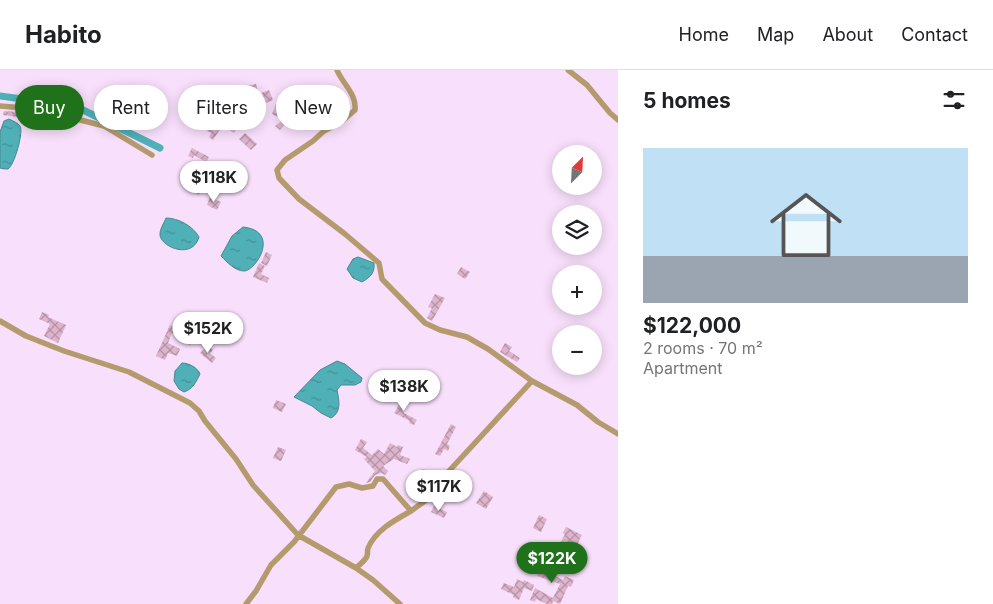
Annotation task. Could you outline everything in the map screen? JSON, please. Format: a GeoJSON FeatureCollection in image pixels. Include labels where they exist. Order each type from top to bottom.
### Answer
{"type":"FeatureCollection","features":[{"type":"Feature","properties":{"kind":"street"},"geometry":{"type":"LineString","coordinates":[[336,70],[352,94],[355,110],[341,122],[324,131],[285,160],[278,170],[278,178],[299,199],[379,263],[382,279],[425,323],[440,330],[467,337],[488,349],[532,381],[577,405],[598,422],[618,434]]}},
{"type":"Feature","properties":{"kind":"street"},"geometry":{"type":"LineString","coordinates":[[568,70],[587,85],[618,120]]}},
{"type":"Feature","properties":{"kind":"street"},"geometry":{"type":"LineString","coordinates":[[0,106],[37,109],[104,126],[152,155]]}},
{"type":"Feature","properties":{"kind":"street"},"geometry":{"type":"LineString","coordinates":[[0,322],[26,336],[64,351],[129,372],[190,403],[199,411],[236,459],[253,485],[298,535],[356,568],[400,604]]}},
{"type":"Feature","properties":{"kind":"street"},"geometry":{"type":"LineString","coordinates":[[356,568],[366,558],[368,549],[381,532],[394,520],[429,498],[438,484],[532,381]]}},
{"type":"Feature","properties":{"kind":"street"},"geometry":{"type":"LineString","coordinates":[[246,604],[271,565],[294,542],[336,487],[349,484],[362,488],[373,486],[377,479],[383,479],[411,511]]}},
{"type":"Feature","properties":{"kind":"water"},"geometry":{"type":"Polygon","coordinates":[[[9,119],[15,122],[15,130],[21,130],[18,149],[8,169],[0,168],[0,132],[4,121],[9,119]]]}},
{"type":"Feature","properties":{"kind":"water"},"geometry":{"type":"Polygon","coordinates":[[[166,218],[180,221],[193,229],[199,237],[195,244],[183,250],[170,247],[165,243],[161,239],[160,234],[166,218]]]}},
{"type":"Feature","properties":{"kind":"water"},"geometry":{"type":"Polygon","coordinates":[[[243,227],[254,230],[261,236],[263,243],[259,258],[254,265],[249,269],[241,271],[234,268],[221,256],[232,236],[243,227]]]}},
{"type":"Feature","properties":{"kind":"water"},"geometry":{"type":"Polygon","coordinates":[[[358,257],[374,263],[372,274],[362,282],[353,278],[347,269],[353,259],[358,257]]]}},
{"type":"Feature","properties":{"kind":"water"},"geometry":{"type":"Polygon","coordinates":[[[337,361],[345,364],[362,378],[361,382],[355,385],[341,385],[337,390],[338,409],[331,418],[294,397],[320,370],[337,361]]]}},
{"type":"Feature","properties":{"kind":"water"},"geometry":{"type":"Polygon","coordinates":[[[182,363],[193,366],[200,374],[192,387],[184,392],[179,389],[174,381],[175,371],[182,363]]]}},
{"type":"Feature","properties":{"kind":"building"},"geometry":{"type":"Polygon","coordinates":[[[269,90],[273,100],[266,103],[266,91],[269,90]]]}},
{"type":"Feature","properties":{"kind":"building"},"geometry":{"type":"Polygon","coordinates":[[[276,104],[276,116],[272,114],[276,104]]]}},
{"type":"Feature","properties":{"kind":"building"},"geometry":{"type":"Polygon","coordinates":[[[4,111],[15,112],[15,117],[3,115],[4,111]]]}},
{"type":"Feature","properties":{"kind":"building"},"geometry":{"type":"Polygon","coordinates":[[[206,130],[220,130],[213,140],[209,137],[211,133],[206,130]]]}},
{"type":"Feature","properties":{"kind":"building"},"geometry":{"type":"Polygon","coordinates":[[[245,133],[257,144],[251,150],[239,139],[245,133]]]}},
{"type":"Feature","properties":{"kind":"building"},"geometry":{"type":"Polygon","coordinates":[[[192,148],[209,157],[206,162],[194,155],[193,158],[188,156],[192,148]]]}},
{"type":"Feature","properties":{"kind":"building"},"geometry":{"type":"Polygon","coordinates":[[[196,181],[204,185],[199,195],[191,190],[196,181]]]}},
{"type":"Feature","properties":{"kind":"building"},"geometry":{"type":"Polygon","coordinates":[[[210,197],[221,202],[217,210],[207,205],[210,197]]]}},
{"type":"Feature","properties":{"kind":"building"},"geometry":{"type":"Polygon","coordinates":[[[266,252],[272,255],[267,266],[261,263],[266,252]]]}},
{"type":"Feature","properties":{"kind":"building"},"geometry":{"type":"Polygon","coordinates":[[[259,263],[265,266],[261,274],[269,278],[267,283],[253,277],[259,263]]]}},
{"type":"Feature","properties":{"kind":"building"},"geometry":{"type":"Polygon","coordinates":[[[461,267],[470,272],[465,279],[457,274],[461,267]]]}},
{"type":"Feature","properties":{"kind":"building"},"geometry":{"type":"Polygon","coordinates":[[[435,294],[445,298],[432,321],[427,318],[432,308],[428,307],[435,294]]]}},
{"type":"Feature","properties":{"kind":"building"},"geometry":{"type":"Polygon","coordinates":[[[42,312],[49,315],[48,317],[66,325],[58,343],[44,336],[50,324],[39,319],[42,312]]]}},
{"type":"Feature","properties":{"kind":"building"},"geometry":{"type":"Polygon","coordinates":[[[170,325],[194,335],[190,345],[184,342],[185,339],[172,333],[168,343],[180,349],[177,356],[168,353],[165,360],[156,356],[170,325]]]}},
{"type":"Feature","properties":{"kind":"building"},"geometry":{"type":"Polygon","coordinates":[[[505,343],[512,347],[509,351],[520,358],[517,362],[500,352],[505,343]]]}},
{"type":"Feature","properties":{"kind":"building"},"geometry":{"type":"Polygon","coordinates":[[[208,345],[213,350],[210,353],[216,358],[212,363],[200,353],[208,345]]]}},
{"type":"Feature","properties":{"kind":"building"},"geometry":{"type":"Polygon","coordinates":[[[403,398],[408,400],[403,410],[404,413],[417,420],[414,425],[394,413],[403,398]]]}},
{"type":"Feature","properties":{"kind":"building"},"geometry":{"type":"Polygon","coordinates":[[[276,400],[286,404],[282,412],[273,408],[276,400]]]}},
{"type":"Feature","properties":{"kind":"building"},"geometry":{"type":"Polygon","coordinates":[[[451,424],[456,427],[447,444],[450,446],[448,451],[444,449],[440,456],[435,454],[451,424]]]}},
{"type":"Feature","properties":{"kind":"building"},"geometry":{"type":"Polygon","coordinates":[[[361,439],[367,442],[363,448],[372,455],[378,449],[384,454],[390,443],[397,447],[398,445],[403,447],[400,455],[410,459],[407,464],[394,459],[383,466],[388,471],[385,475],[381,473],[375,475],[370,482],[366,483],[375,471],[364,459],[367,457],[355,450],[361,439]]]}},
{"type":"Feature","properties":{"kind":"building"},"geometry":{"type":"Polygon","coordinates":[[[278,447],[286,450],[281,461],[273,458],[278,447]]]}},
{"type":"Feature","properties":{"kind":"building"},"geometry":{"type":"Polygon","coordinates":[[[423,469],[431,472],[427,481],[419,478],[423,469]]]}},
{"type":"Feature","properties":{"kind":"building"},"geometry":{"type":"Polygon","coordinates":[[[484,491],[493,497],[486,509],[476,503],[484,491]]]}},
{"type":"Feature","properties":{"kind":"building"},"geometry":{"type":"Polygon","coordinates":[[[434,506],[447,512],[444,518],[431,512],[434,506]]]}},
{"type":"Feature","properties":{"kind":"building"},"geometry":{"type":"Polygon","coordinates":[[[539,515],[547,519],[541,532],[533,528],[539,515]]]}},
{"type":"Feature","properties":{"kind":"building"},"geometry":{"type":"Polygon","coordinates":[[[566,527],[582,535],[573,552],[575,553],[572,559],[556,552],[565,534],[563,533],[566,527]]]}},
{"type":"Feature","properties":{"kind":"building"},"geometry":{"type":"Polygon","coordinates":[[[546,558],[558,564],[553,575],[563,580],[565,576],[574,580],[571,587],[568,586],[560,604],[553,601],[552,604],[547,604],[536,599],[535,602],[530,600],[535,588],[553,598],[560,584],[537,576],[546,558]]]}},
{"type":"Feature","properties":{"kind":"building"},"geometry":{"type":"Polygon","coordinates":[[[517,579],[534,585],[532,591],[524,588],[519,600],[513,597],[514,595],[501,589],[504,583],[514,587],[517,579]]]}},
{"type":"Feature","properties":{"kind":"waterway"},"geometry":{"type":"LineString","coordinates":[[0,96],[45,102],[83,110],[160,148]]}}]}
